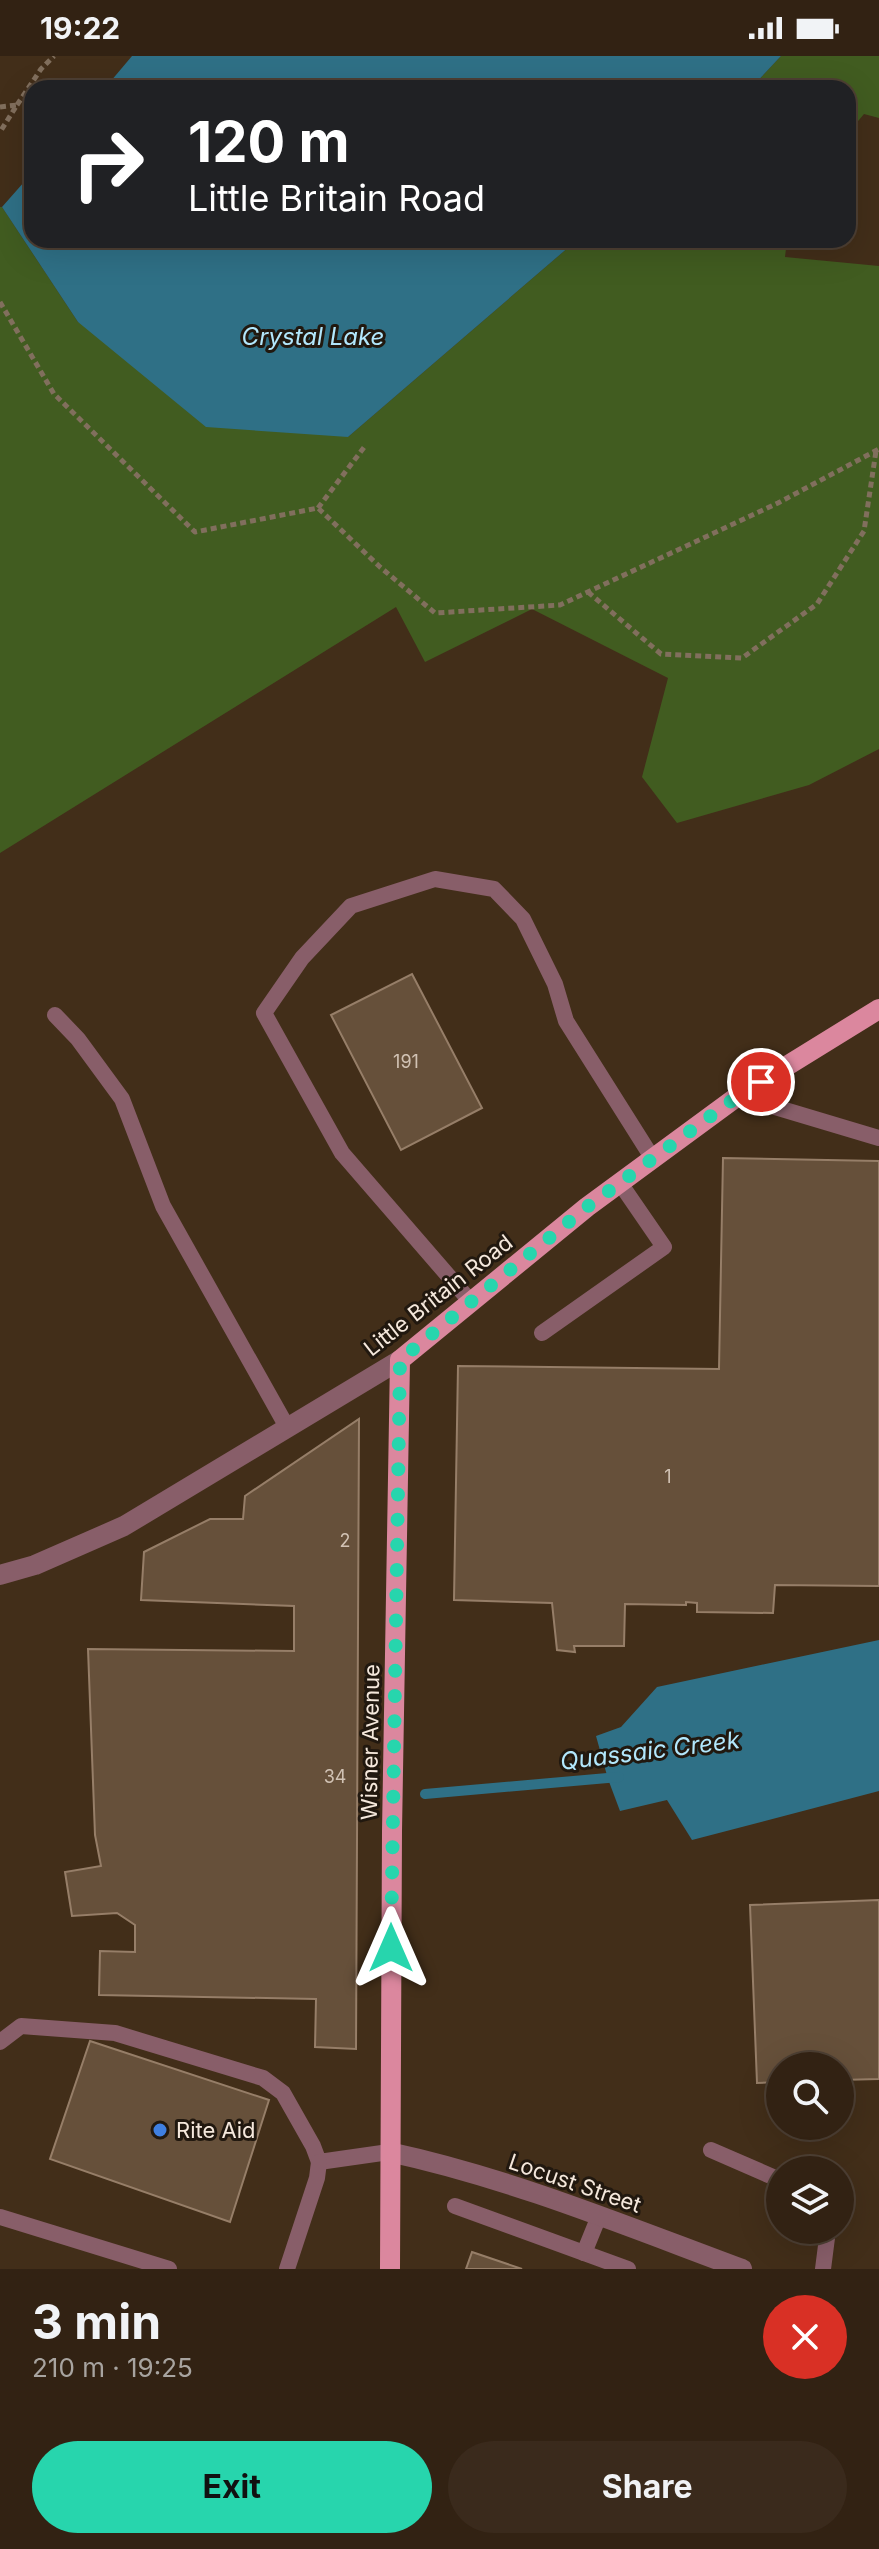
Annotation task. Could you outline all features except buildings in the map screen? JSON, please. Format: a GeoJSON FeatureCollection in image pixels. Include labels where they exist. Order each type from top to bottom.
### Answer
{"type":"FeatureCollection","features":[{"type":"Feature","properties":{"kind":"main road","name":"Little Britain Road"},"geometry":{"type":"LineString","coordinates":[[400,1360],[620,1183],[738,1096],[879,1009]]}},
{"type":"Feature","properties":{"kind":"main road","name":"Wisner Avenue"},"geometry":{"type":"LineString","coordinates":[[390,2269],[392,1831],[400,1360]]}},
{"type":"Feature","properties":{"kind":"street","name":"Little Britain Road"},"geometry":{"type":"LineString","coordinates":[[0,1575],[35,1565],[124,1526],[400,1360]]}},
{"type":"Feature","properties":{"kind":"street","name":"Locust Street"},"geometry":{"type":"LineString","coordinates":[[389,2152],[443,2164],[599,2216],[742,2269]]}},
{"type":"Feature","properties":{"kind":"lane"},"geometry":{"type":"LineString","coordinates":[[471,1302],[342,1153],[264,1013],[302,958],[351,906],[435,879],[494,889],[523,919],[555,984],[566,1021],[653,1159]]}},
{"type":"Feature","properties":{"kind":"lane"},"geometry":{"type":"LineString","coordinates":[[55,1015],[78,1039],[122,1099],[163,1206],[287,1427]]}},
{"type":"Feature","properties":{"kind":"lane"},"geometry":{"type":"LineString","coordinates":[[738,1096],[879,1138]]}},
{"type":"Feature","properties":{"kind":"lane"},"geometry":{"type":"LineString","coordinates":[[542,1333],[664,1247],[620,1183]]}},
{"type":"Feature","properties":{"kind":"lane"},"geometry":{"type":"LineString","coordinates":[[0,2042],[21,2026],[115,2033],[263,2078],[283,2093],[319,2162],[317,2178],[287,2269]]}},
{"type":"Feature","properties":{"kind":"lane"},"geometry":{"type":"LineString","coordinates":[[711,2150],[766,2174]]}},
{"type":"Feature","properties":{"kind":"lane"},"geometry":{"type":"LineString","coordinates":[[319,2162],[389,2152]]}},
{"type":"Feature","properties":{"kind":"lane"},"geometry":{"type":"LineString","coordinates":[[455,2206],[628,2269]]}},
{"type":"Feature","properties":{"kind":"lane"},"geometry":{"type":"LineString","coordinates":[[584,2253],[599,2216]]}},
{"type":"Feature","properties":{"kind":"lane"},"geometry":{"type":"LineString","coordinates":[[0,2217],[169,2269]]}},
{"type":"Feature","properties":{"kind":"lane"},"geometry":{"type":"LineString","coordinates":[[823,2269],[826,2244]]}},
{"type":"Feature","properties":{"kind":"path"},"geometry":{"type":"LineString","coordinates":[[34,80],[54,56]]}},
{"type":"Feature","properties":{"kind":"path"},"geometry":{"type":"LineString","coordinates":[[0,132],[24,94]]}},
{"type":"Feature","properties":{"kind":"path"},"geometry":{"type":"LineString","coordinates":[[0,107],[17,105]]}},
{"type":"Feature","properties":{"kind":"path"},"geometry":{"type":"LineString","coordinates":[[0,302],[54,394],[195,532],[318,508],[365,446]]}},
{"type":"Feature","properties":{"kind":"path"},"geometry":{"type":"LineString","coordinates":[[318,508],[380,567],[435,613],[560,605],[778,503],[878,450]]}},
{"type":"Feature","properties":{"kind":"path"},"geometry":{"type":"LineString","coordinates":[[588,592],[661,654],[742,658],[817,604],[864,531],[878,450]]}},
{"type":"Feature","properties":{"kind":"green space"},"geometry":{"type":"Polygon","coordinates":[[[781,56],[879,56],[879,118],[864,114],[856,124],[856,80],[758,80],[781,56]]]}},
{"type":"Feature","properties":{"kind":"green space"},"geometry":{"type":"Polygon","coordinates":[[[0,207],[24,240],[24,248],[29,248],[78,322],[348,437],[568,248],[786,248],[785,257],[879,266],[879,749],[809,785],[677,823],[642,777],[668,678],[532,609],[425,662],[396,607],[0,853],[0,207]]]}},
{"type":"Feature","properties":{"kind":"water"},"geometry":{"type":"Polygon","coordinates":[[[132,56],[781,56],[758,80],[112,80],[132,56]]]}},
{"type":"Feature","properties":{"kind":"water","name":"Crystal Lake"},"geometry":{"type":"Polygon","coordinates":[[[24,182],[24,240],[2,207],[24,182]]]}},
{"type":"Feature","properties":{"kind":"water","name":"Crystal Lake"},"geometry":{"type":"Polygon","coordinates":[[[29,248],[568,248],[348,437],[206,427],[78,322],[29,248]]]}},
{"type":"Feature","properties":{"kind":"water"},"geometry":{"type":"Polygon","coordinates":[[[879,1640],[879,1791],[692,1840],[667,1800],[620,1811],[596,1736],[621,1727],[657,1687],[879,1640]]]}},
{"type":"Feature","properties":{"kind":"waterway","name":"Quassaic Creek"},"geometry":{"type":"LineString","coordinates":[[425,1794],[619,1777]]}},
{"type":"Feature","properties":{"kind":"place","name":"Rite Aid"},"geometry":{"type":"Point","coordinates":[160,2130]}},
{"type":"Feature","properties":{"kind":"route"},"geometry":{"type":"LineString","coordinates":[[391,1948],[400,1360],[587,1207],[761,1082]]}}]}
